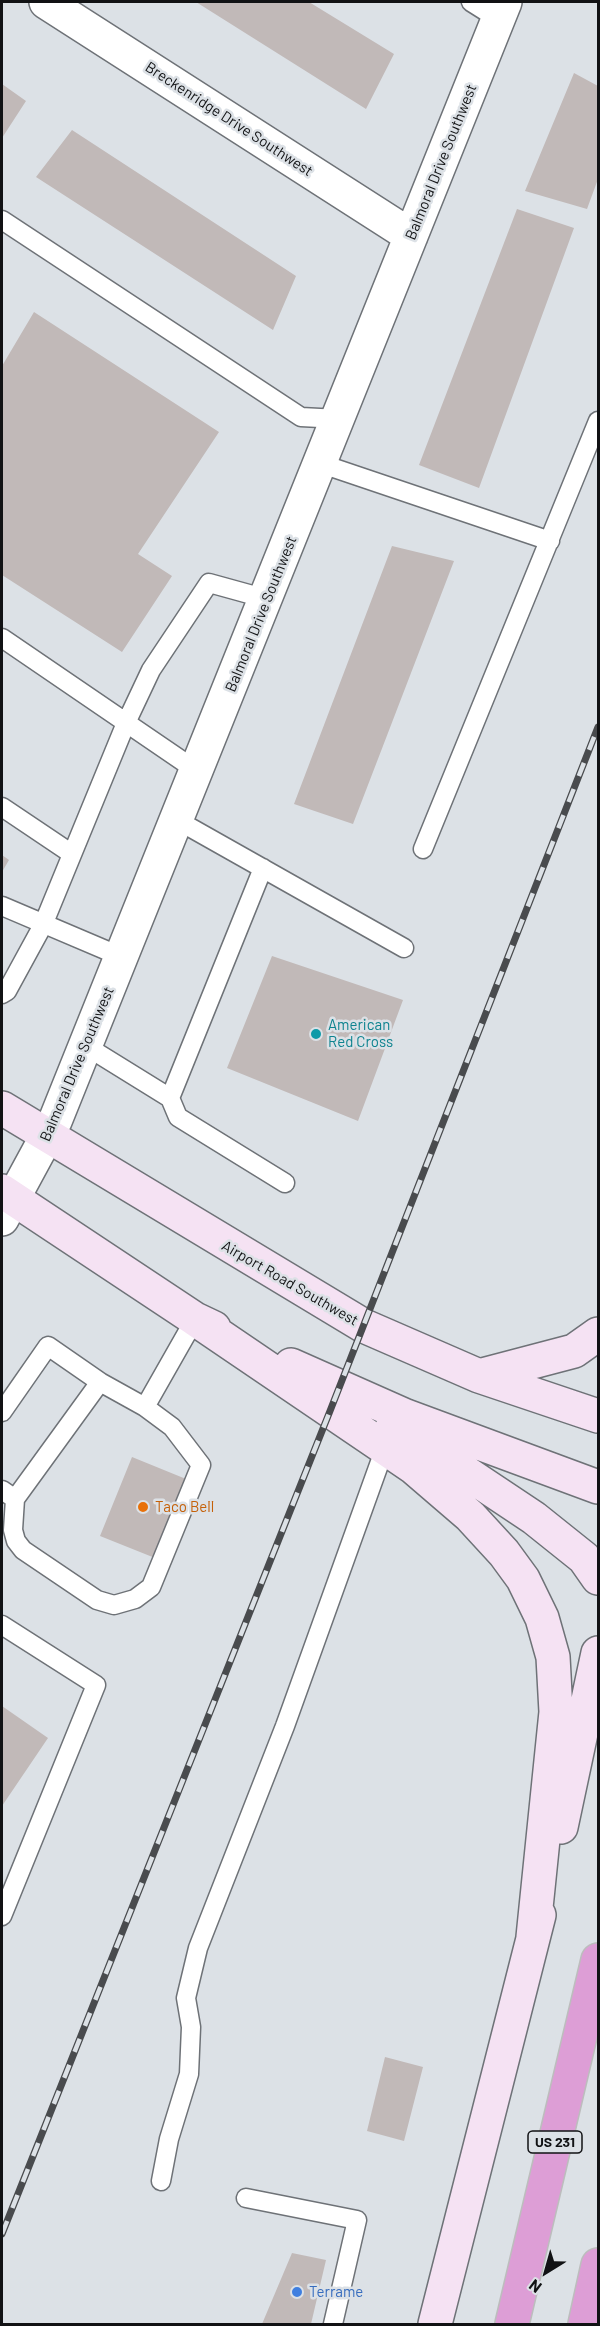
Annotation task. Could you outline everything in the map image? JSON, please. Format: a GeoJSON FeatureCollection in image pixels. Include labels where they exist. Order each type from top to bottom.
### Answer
{"type":"FeatureCollection","features":[{"type":"Feature","properties":{"kind":"highway","name":"US 231"},"geometry":{"type":"LineString","coordinates":[[512,2325],[598,1960]]}},
{"type":"Feature","properties":{"kind":"highway"},"geometry":{"type":"LineString","coordinates":[[585,2325],[598,2265]]}},
{"type":"Feature","properties":{"kind":"main road","name":"Airport Road Southwest"},"geometry":{"type":"LineString","coordinates":[[2,1108],[364,1326],[479,1376],[598,1416]]}},
{"type":"Feature","properties":{"kind":"main road"},"geometry":{"type":"LineString","coordinates":[[6,1203],[195,1319],[385,1448],[440,1489],[504,1553],[523,1579],[543,1618],[553,1657],[556,1712],[533,1937]]}},
{"type":"Feature","properties":{"kind":"main road"},"geometry":{"type":"LineString","coordinates":[[195,1319],[339,1388],[406,1416],[598,1487]]}},
{"type":"Feature","properties":{"kind":"main road"},"geometry":{"type":"LineString","coordinates":[[479,1376],[574,1351],[598,1334]]}},
{"type":"Feature","properties":{"kind":"main road"},"geometry":{"type":"LineString","coordinates":[[339,1388],[534,1518],[584,1558],[598,1578]]}},
{"type":"Feature","properties":{"kind":"main road"},"geometry":{"type":"LineString","coordinates":[[435,2325],[572,1781],[597,1662]]}},
{"type":"Feature","properties":{"kind":"street","name":"Breckenridge Drive Southwest"},"geometry":{"type":"LineString","coordinates":[[46,2],[411,236]]}},
{"type":"Feature","properties":{"kind":"street","name":"Balmoral Drive Southwest"},"geometry":{"type":"LineString","coordinates":[[6,1203],[48,1136],[86,1046],[322,464],[502,10]]}},
{"type":"Feature","properties":{"kind":"lane"},"geometry":{"type":"LineString","coordinates":[[471,2],[502,10]]}},
{"type":"Feature","properties":{"kind":"lane"},"geometry":{"type":"LineString","coordinates":[[2,220],[300,417],[339,419]]}},
{"type":"Feature","properties":{"kind":"lane"},"geometry":{"type":"LineString","coordinates":[[423,849],[598,422]]}},
{"type":"Feature","properties":{"kind":"lane"},"geometry":{"type":"LineString","coordinates":[[322,464],[550,541]]}},
{"type":"Feature","properties":{"kind":"lane"},"geometry":{"type":"LineString","coordinates":[[2,994],[7,991],[43,926],[126,723],[152,670],[209,584],[267,599]]}},
{"type":"Feature","properties":{"kind":"lane"},"geometry":{"type":"LineString","coordinates":[[2,638],[197,771]]}},
{"type":"Feature","properties":{"kind":"lane"},"geometry":{"type":"LineString","coordinates":[[2,807],[72,854]]}},
{"type":"Feature","properties":{"kind":"lane"},"geometry":{"type":"LineString","coordinates":[[177,820],[404,948]]}},
{"type":"Feature","properties":{"kind":"lane"},"geometry":{"type":"LineString","coordinates":[[170,1098],[263,868]]}},
{"type":"Feature","properties":{"kind":"lane"},"geometry":{"type":"LineString","coordinates":[[2,906],[43,926],[122,957]]}},
{"type":"Feature","properties":{"kind":"lane"},"geometry":{"type":"LineString","coordinates":[[86,1046],[170,1098],[178,1117],[285,1183]]}},
{"type":"Feature","properties":{"kind":"lane"},"geometry":{"type":"LineString","coordinates":[[145,1407],[195,1319]]}},
{"type":"Feature","properties":{"kind":"lane"},"geometry":{"type":"LineString","coordinates":[[2,1412],[48,1346],[100,1382],[145,1407],[172,1427],[201,1465],[151,1587],[135,1599],[114,1605],[97,1600],[23,1550],[16,1541],[13,1530],[8,1495],[100,1382]]}},
{"type":"Feature","properties":{"kind":"lane"},"geometry":{"type":"LineString","coordinates":[[161,2181],[169,2139],[189,2074],[191,2027],[186,1998],[198,1948],[285,1726],[385,1448]]}},
{"type":"Feature","properties":{"kind":"lane"},"geometry":{"type":"LineString","coordinates":[[2,1625],[96,1685],[2,1916]]}},
{"type":"Feature","properties":{"kind":"lane"},"geometry":{"type":"LineString","coordinates":[[246,2198],[357,2220],[333,2325]]}},
{"type":"Feature","properties":{"kind":"building"},"geometry":{"type":"Polygon","coordinates":[[[196,2],[309,2],[394,54],[366,109],[196,2]]]}},
{"type":"Feature","properties":{"kind":"building"},"geometry":{"type":"Polygon","coordinates":[[[574,73],[598,86],[598,179],[587,209],[525,191],[574,73]]]}},
{"type":"Feature","properties":{"kind":"building"},"geometry":{"type":"Polygon","coordinates":[[[2,84],[26,101],[2,138],[2,84]]]}},
{"type":"Feature","properties":{"kind":"building"},"geometry":{"type":"Polygon","coordinates":[[[72,130],[296,276],[273,330],[36,177],[72,130]]]}},
{"type":"Feature","properties":{"kind":"building"},"geometry":{"type":"Polygon","coordinates":[[[517,209],[574,228],[479,488],[419,465],[517,209]]]}},
{"type":"Feature","properties":{"kind":"building"},"geometry":{"type":"Polygon","coordinates":[[[34,312],[219,432],[138,554],[172,576],[122,652],[2,575],[2,366],[34,312]]]}},
{"type":"Feature","properties":{"kind":"building"},"geometry":{"type":"Polygon","coordinates":[[[392,546],[454,561],[353,824],[294,804],[392,546]]]}},
{"type":"Feature","properties":{"kind":"building"},"geometry":{"type":"Polygon","coordinates":[[[2,855],[9,860],[2,872],[2,855]]]}},
{"type":"Feature","properties":{"kind":"building","name":"American Red Cross"},"geometry":{"type":"Polygon","coordinates":[[[272,956],[403,1000],[358,1121],[227,1068],[272,956]]]}},
{"type":"Feature","properties":{"kind":"building","name":"Taco Bell"},"geometry":{"type":"Polygon","coordinates":[[[132,1457],[186,1479],[155,1558],[100,1536],[132,1457]]]}},
{"type":"Feature","properties":{"kind":"building"},"geometry":{"type":"Polygon","coordinates":[[[2,1706],[48,1738],[2,1806],[2,1706]]]}},
{"type":"Feature","properties":{"kind":"building"},"geometry":{"type":"Polygon","coordinates":[[[385,2057],[423,2067],[404,2141],[367,2131],[385,2057]]]}},
{"type":"Feature","properties":{"kind":"building","name":"Terrame"},"geometry":{"type":"Polygon","coordinates":[[[292,2253],[326,2260],[311,2324],[262,2324],[292,2253]]]}},
{"type":"Feature","properties":{"kind":"railway"},"geometry":{"type":"LineString","coordinates":[[2,2234],[330,1411],[598,727]]}},
{"type":"Feature","properties":{"kind":"place","name":"American Red Cross"},"geometry":{"type":"Point","coordinates":[316,1034]}},
{"type":"Feature","properties":{"kind":"place","name":"Taco Bell"},"geometry":{"type":"Point","coordinates":[143,1507]}},
{"type":"Feature","properties":{"kind":"place","name":"Terrame"},"geometry":{"type":"Point","coordinates":[297,2292]}}]}
